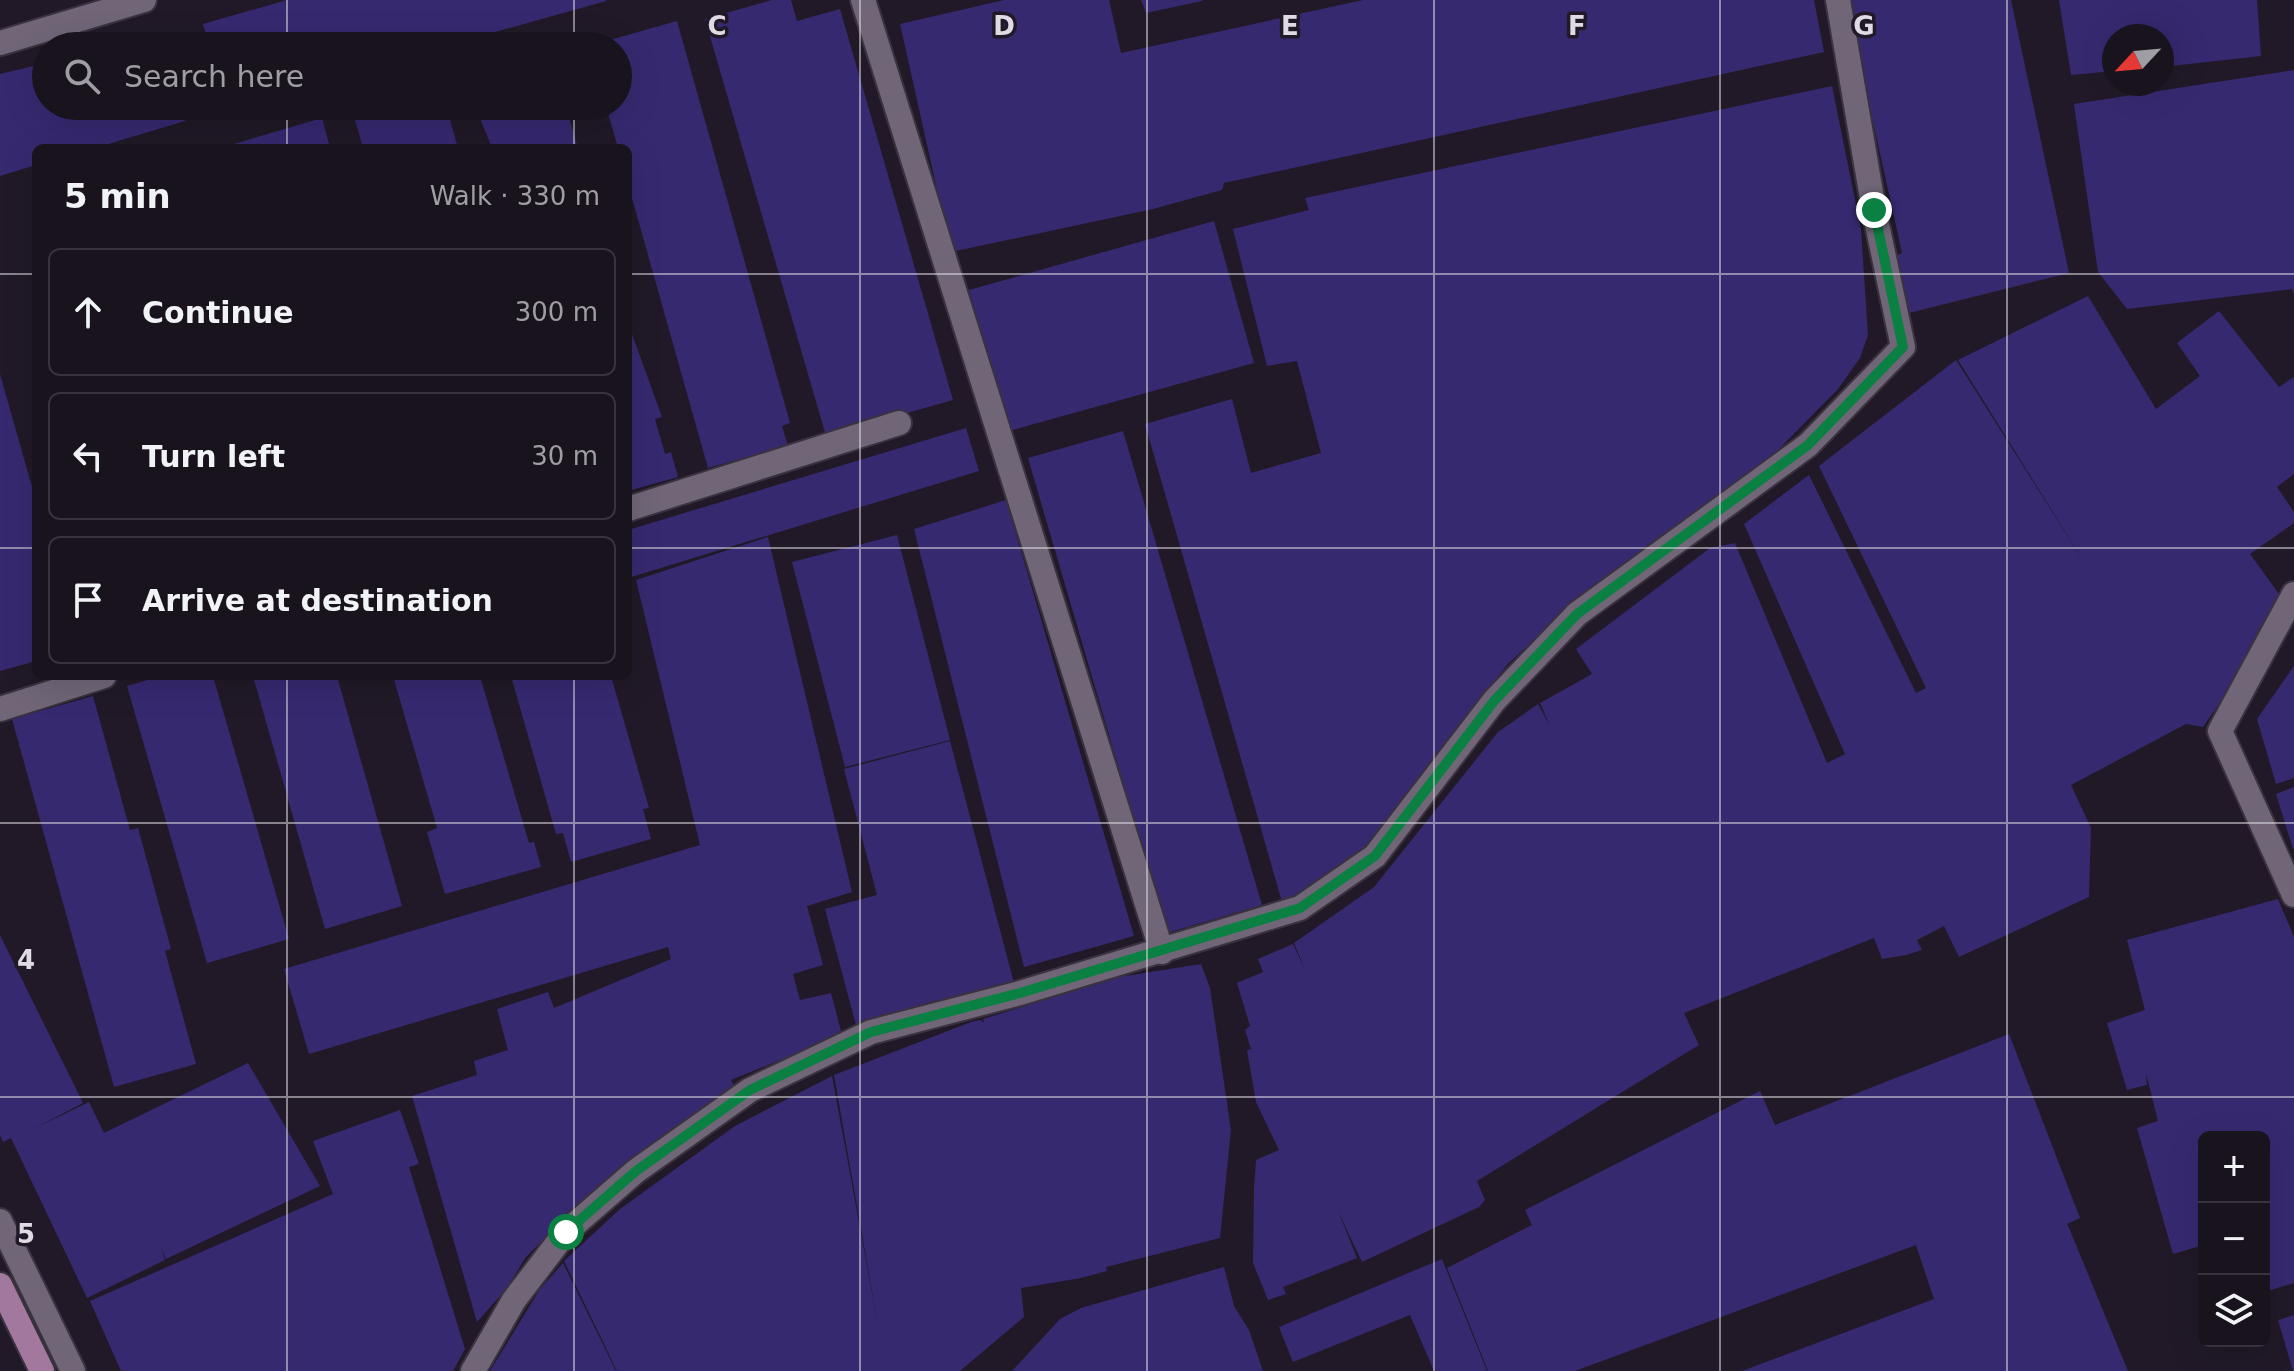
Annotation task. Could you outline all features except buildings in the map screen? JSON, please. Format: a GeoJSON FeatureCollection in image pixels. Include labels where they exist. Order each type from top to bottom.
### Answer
{"type":"FeatureCollection","features":[{"type":"Feature","properties":{"kind":"main road"},"geometry":{"type":"LineString","coordinates":[[0,1285],[42,1371]]}},
{"type":"Feature","properties":{"kind":"street"},"geometry":{"type":"LineString","coordinates":[[37,32],[144,0]]}},
{"type":"Feature","properties":{"kind":"street"},"geometry":{"type":"LineString","coordinates":[[863,0],[1162,952]]}},
{"type":"Feature","properties":{"kind":"street"},"geometry":{"type":"LineString","coordinates":[[473,1371],[514,1300],[566,1232],[636,1171],[750,1090],[871,1032],[1162,952],[1300,908],[1375,856],[1494,701],[1577,614],[1808,445],[1903,347],[1874,210],[1838,0]]}},
{"type":"Feature","properties":{"kind":"street"},"geometry":{"type":"LineString","coordinates":[[0,43],[32,33]]}},
{"type":"Feature","properties":{"kind":"street"},"geometry":{"type":"LineString","coordinates":[[632,508],[899,423]]}},
{"type":"Feature","properties":{"kind":"street"},"geometry":{"type":"LineString","coordinates":[[2294,594],[2220,731],[2294,895]]}},
{"type":"Feature","properties":{"kind":"street"},"geometry":{"type":"LineString","coordinates":[[0,709],[91,680]]}},
{"type":"Feature","properties":{"kind":"street"},"geometry":{"type":"LineString","coordinates":[[0,1221],[73,1371]]}},
{"type":"Feature","properties":{"kind":"route"},"geometry":{"type":"LineString","coordinates":[[566,1232],[636,1171],[750,1090],[871,1032],[1162,952],[1300,908],[1375,856],[1494,701],[1577,614],[1808,445],[1903,347],[1874,210]]}}]}
